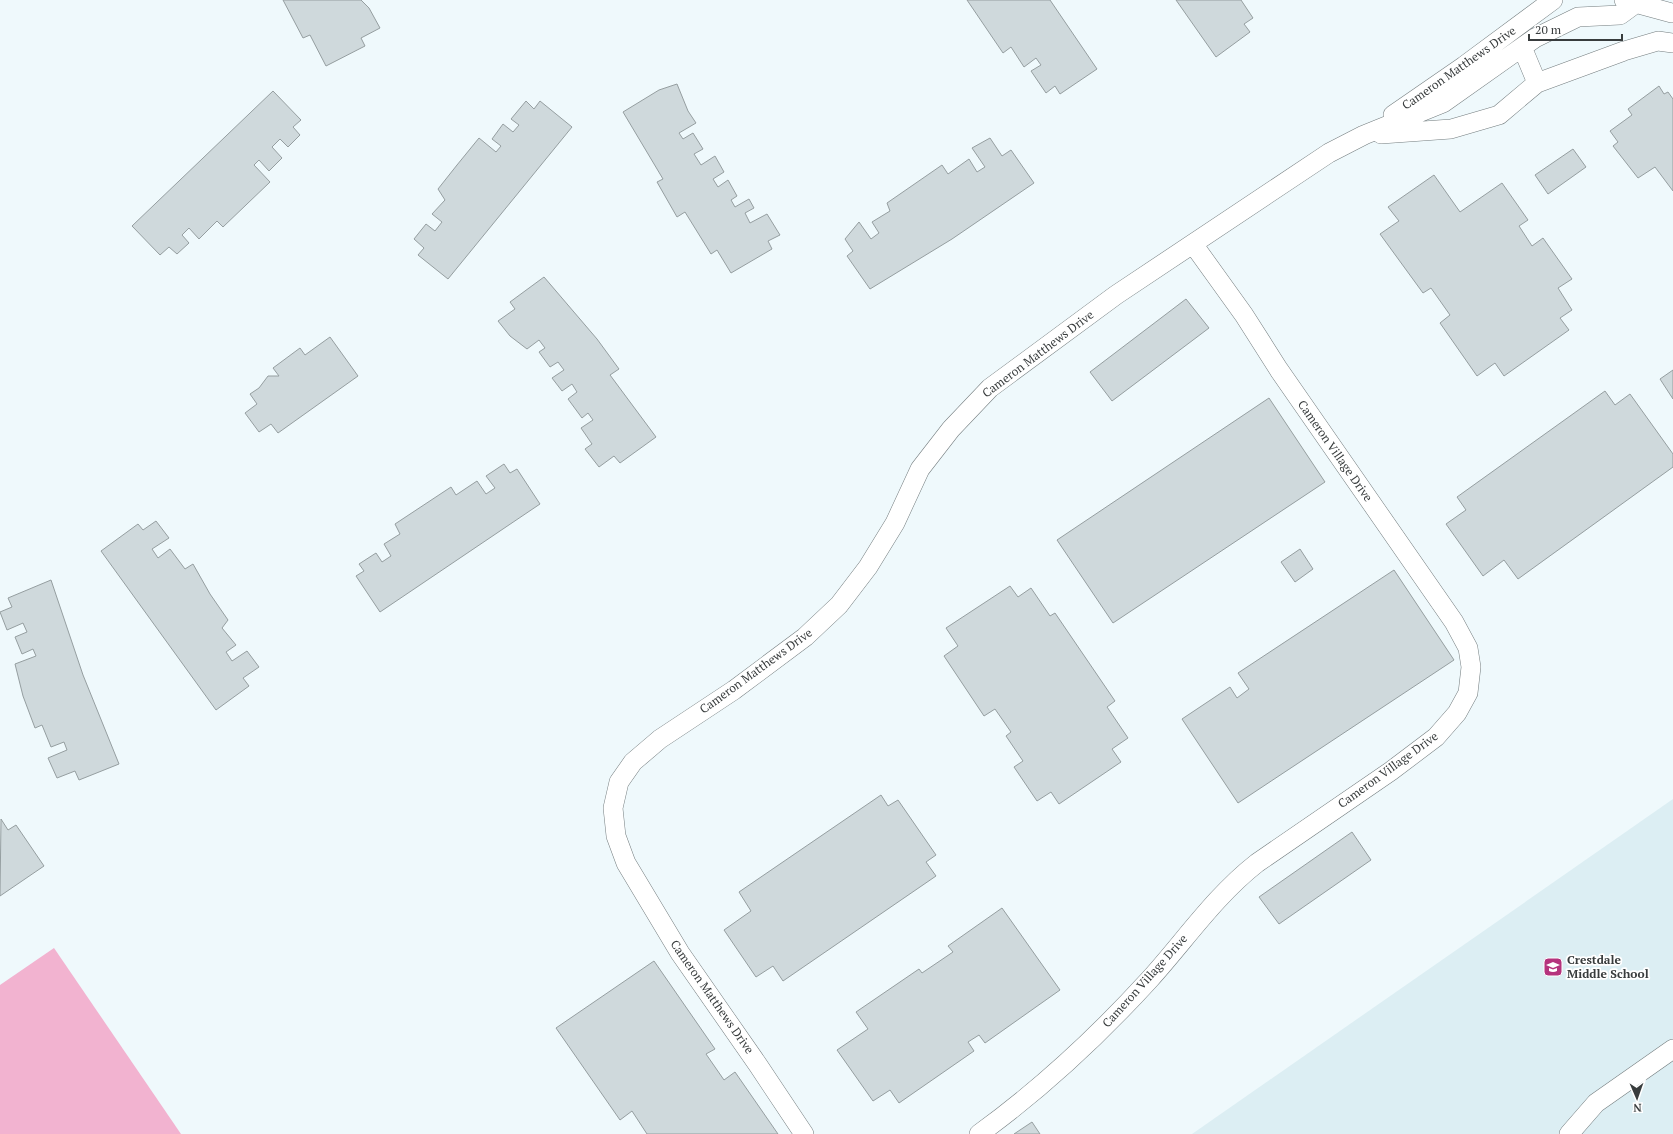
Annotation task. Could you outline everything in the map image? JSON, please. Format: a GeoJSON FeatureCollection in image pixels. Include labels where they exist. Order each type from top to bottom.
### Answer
{"type":"FeatureCollection","features":[{"type":"Feature","properties":{"kind":"lane","name":"Cameron Matthews Drive"},"geometry":{"type":"LineString","coordinates":[[1364,135],[1464,66],[1553,0]]}},
{"type":"Feature","properties":{"kind":"lane","name":"Cameron Matthews Drive"},"geometry":{"type":"LineString","coordinates":[[804,1134],[758,1064],[680,953],[626,863],[616,836],[613,808],[619,782],[633,762],[660,738],[747,680],[805,637],[839,605],[868,567],[896,523],[920,469],[951,430],[990,388],[1116,296],[1329,153],[1364,135],[1443,103],[1535,38],[1578,17],[1620,15],[1630,2],[1672,13]]}},
{"type":"Feature","properties":{"kind":"lane"},"geometry":{"type":"LineString","coordinates":[[1666,42],[1672,13]]}},
{"type":"Feature","properties":{"kind":"lane","name":"Cameron Matthews Drive"},"geometry":{"type":"LineString","coordinates":[[1364,135],[1451,129],[1492,117],[1499,114],[1536,83],[1624,51],[1666,42]]}},
{"type":"Feature","properties":{"kind":"lane","name":"Cameron Matthews Drive"},"geometry":{"type":"LineString","coordinates":[[1522,47],[1536,83]]}},
{"type":"Feature","properties":{"kind":"lane","name":"Cameron Village Drive"},"geometry":{"type":"LineString","coordinates":[[979,1134],[1016,1107],[1056,1073],[1118,1013],[1236,879],[1391,771],[1436,737],[1457,713],[1468,693],[1471,667],[1468,648],[1454,622],[1279,370],[1244,315],[1193,244]]}},
{"type":"Feature","properties":{"kind":"lane"},"geometry":{"type":"LineString","coordinates":[[1568,1134],[1596,1103],[1673,1049]]}},
{"type":"Feature","properties":{"kind":"shaded area","name":"Crestdale Middle School"},"geometry":{"type":"Polygon","coordinates":[[[1673,799],[1673,1134],[1192,1134],[1673,799]]]}},
{"type":"Feature","properties":{"kind":"shaded area"},"geometry":{"type":"Polygon","coordinates":[[[54,948],[181,1134],[0,1134],[0,985],[54,948]]]}},
{"type":"Feature","properties":{"kind":"building"},"geometry":{"type":"Polygon","coordinates":[[[283,0],[361,0],[369,8],[380,28],[361,38],[365,46],[326,66],[310,35],[303,38],[283,0]]]}},
{"type":"Feature","properties":{"kind":"building"},"geometry":{"type":"Polygon","coordinates":[[[967,0],[1050,0],[1097,69],[1060,94],[1055,86],[1046,93],[1031,71],[1041,65],[1036,58],[1024,67],[1011,47],[1003,53],[967,0]]]}},
{"type":"Feature","properties":{"kind":"building"},"geometry":{"type":"Polygon","coordinates":[[[1176,0],[1241,0],[1253,18],[1244,24],[1250,32],[1216,57],[1176,0]]]}},
{"type":"Feature","properties":{"kind":"building"},"geometry":{"type":"Polygon","coordinates":[[[677,84],[688,111],[696,123],[679,133],[683,139],[693,133],[703,149],[694,154],[701,165],[715,156],[724,172],[713,179],[718,187],[728,180],[737,196],[731,200],[735,207],[749,199],[754,208],[745,213],[750,223],[767,214],[780,235],[768,241],[772,249],[731,273],[717,250],[711,254],[685,212],[677,217],[657,182],[663,179],[623,112],[659,90],[677,84]]]}},
{"type":"Feature","properties":{"kind":"building"},"geometry":{"type":"Polygon","coordinates":[[[1659,86],[1664,94],[1668,92],[1673,99],[1673,191],[1655,167],[1638,178],[1613,146],[1618,142],[1610,131],[1632,115],[1628,109],[1659,86]]]}},
{"type":"Feature","properties":{"kind":"building"},"geometry":{"type":"Polygon","coordinates":[[[273,91],[301,120],[293,127],[300,135],[288,147],[280,139],[272,147],[282,158],[269,171],[259,160],[254,165],[270,182],[223,227],[217,221],[199,239],[189,228],[182,235],[189,243],[177,254],[169,247],[160,255],[132,226],[273,91]]]}},
{"type":"Feature","properties":{"kind":"building"},"geometry":{"type":"Polygon","coordinates":[[[526,101],[534,109],[540,101],[572,127],[448,279],[418,255],[424,248],[414,239],[426,224],[435,231],[442,222],[432,214],[445,200],[438,189],[457,165],[479,138],[496,152],[501,146],[492,139],[503,124],[513,132],[519,125],[511,119],[526,101]]]}},
{"type":"Feature","properties":{"kind":"building"},"geometry":{"type":"Polygon","coordinates":[[[990,138],[1002,156],[1011,150],[1034,183],[952,239],[870,289],[847,256],[853,251],[845,239],[859,222],[871,239],[879,233],[872,222],[890,211],[887,203],[942,165],[948,174],[969,159],[977,172],[985,167],[972,148],[990,138]]]}},
{"type":"Feature","properties":{"kind":"building"},"geometry":{"type":"Polygon","coordinates":[[[1573,149],[1586,167],[1548,194],[1535,175],[1573,149]]]}},
{"type":"Feature","properties":{"kind":"building"},"geometry":{"type":"Polygon","coordinates":[[[1434,175],[1460,212],[1502,183],[1528,220],[1519,226],[1532,246],[1543,238],[1572,279],[1558,288],[1572,310],[1560,318],[1569,330],[1504,376],[1495,363],[1477,376],[1440,323],[1450,315],[1431,288],[1423,293],[1380,234],[1399,221],[1388,207],[1434,175]]]}},
{"type":"Feature","properties":{"kind":"building"},"geometry":{"type":"Polygon","coordinates":[[[544,277],[597,339],[619,369],[610,375],[656,437],[620,463],[614,456],[599,467],[585,449],[592,444],[581,428],[593,420],[588,413],[582,418],[568,399],[577,392],[572,384],[562,391],[552,378],[564,370],[558,362],[550,367],[539,352],[545,348],[539,340],[527,349],[510,336],[498,321],[515,309],[510,302],[544,277]]]}},
{"type":"Feature","properties":{"kind":"building"},"geometry":{"type":"Polygon","coordinates":[[[1186,299],[1209,328],[1112,401],[1090,372],[1186,299]]]}},
{"type":"Feature","properties":{"kind":"building"},"geometry":{"type":"Polygon","coordinates":[[[330,337],[358,376],[278,433],[271,424],[259,432],[245,413],[257,404],[250,394],[259,388],[268,376],[279,376],[273,368],[300,348],[305,355],[330,337]]]}},
{"type":"Feature","properties":{"kind":"building"},"geometry":{"type":"Polygon","coordinates":[[[1673,370],[1673,399],[1660,379],[1673,370]]]}},
{"type":"Feature","properties":{"kind":"building"},"geometry":{"type":"Polygon","coordinates":[[[1605,391],[1615,405],[1630,394],[1673,454],[1673,467],[1518,579],[1504,560],[1483,576],[1446,524],[1466,510],[1457,497],[1605,391]]]}},
{"type":"Feature","properties":{"kind":"building"},"geometry":{"type":"Polygon","coordinates":[[[1269,398],[1325,482],[1113,623],[1057,540],[1269,398]]]}},
{"type":"Feature","properties":{"kind":"building"},"geometry":{"type":"Polygon","coordinates":[[[504,464],[510,473],[517,469],[540,504],[380,612],[356,576],[364,571],[359,564],[376,553],[382,562],[391,556],[384,544],[400,534],[395,524],[451,487],[456,495],[477,481],[486,494],[495,488],[486,476],[504,464]]]}},
{"type":"Feature","properties":{"kind":"building"},"geometry":{"type":"Polygon","coordinates":[[[156,521],[169,538],[152,549],[158,558],[170,549],[185,569],[193,564],[210,594],[228,620],[222,628],[236,645],[226,652],[232,661],[247,651],[259,667],[243,678],[249,686],[216,710],[101,551],[138,524],[143,530],[156,521]]]}},
{"type":"Feature","properties":{"kind":"building"},"geometry":{"type":"Polygon","coordinates":[[[1300,549],[1313,569],[1295,582],[1281,562],[1300,549]]]}},
{"type":"Feature","properties":{"kind":"building"},"geometry":{"type":"Polygon","coordinates":[[[1394,570],[1454,660],[1238,803],[1182,719],[1230,687],[1237,698],[1249,689],[1238,673],[1394,570]]]}},
{"type":"Feature","properties":{"kind":"building"},"geometry":{"type":"Polygon","coordinates":[[[51,580],[83,675],[119,764],[79,780],[75,771],[57,778],[48,758],[67,750],[64,742],[51,747],[42,725],[35,728],[23,696],[15,664],[36,656],[33,649],[22,654],[15,637],[27,632],[23,623],[7,630],[0,612],[12,607],[8,598],[51,580]]]}},
{"type":"Feature","properties":{"kind":"building"},"geometry":{"type":"Polygon","coordinates":[[[1010,586],[1018,597],[1031,588],[1050,616],[1055,613],[1115,701],[1107,707],[1128,738],[1112,749],[1121,762],[1059,804],[1051,792],[1037,801],[1014,767],[1023,761],[1006,736],[1011,732],[995,709],[984,716],[944,656],[958,646],[946,628],[1010,586]]]}},
{"type":"Feature","properties":{"kind":"building"},"geometry":{"type":"Polygon","coordinates":[[[881,795],[888,806],[898,800],[936,855],[926,862],[936,876],[783,981],[773,966],[756,977],[724,930],[751,911],[739,892],[881,795]]]}},
{"type":"Feature","properties":{"kind":"building"},"geometry":{"type":"Polygon","coordinates":[[[1,819],[8,830],[16,825],[44,866],[0,896],[1,819]]]}},
{"type":"Feature","properties":{"kind":"building"},"geometry":{"type":"Polygon","coordinates":[[[1352,832],[1371,860],[1279,924],[1259,897],[1352,832]]]}},
{"type":"Feature","properties":{"kind":"building"},"geometry":{"type":"Polygon","coordinates":[[[1002,908],[1060,990],[985,1043],[979,1035],[968,1042],[974,1051],[899,1103],[890,1090],[873,1101],[837,1050],[868,1029],[856,1012],[919,969],[922,973],[953,952],[948,946],[1002,908]]]}},
{"type":"Feature","properties":{"kind":"building"},"geometry":{"type":"Polygon","coordinates":[[[654,961],[715,1049],[706,1054],[724,1080],[735,1072],[778,1134],[647,1134],[632,1111],[620,1120],[556,1028],[654,961]]]}},
{"type":"Feature","properties":{"kind":"building"},"geometry":{"type":"Polygon","coordinates":[[[1032,1122],[1040,1134],[1014,1134],[1032,1122]]]}},
{"type":"Feature","properties":{"kind":"place","name":"Crestdale Middle School"},"geometry":{"type":"Point","coordinates":[1553,967]}}]}
